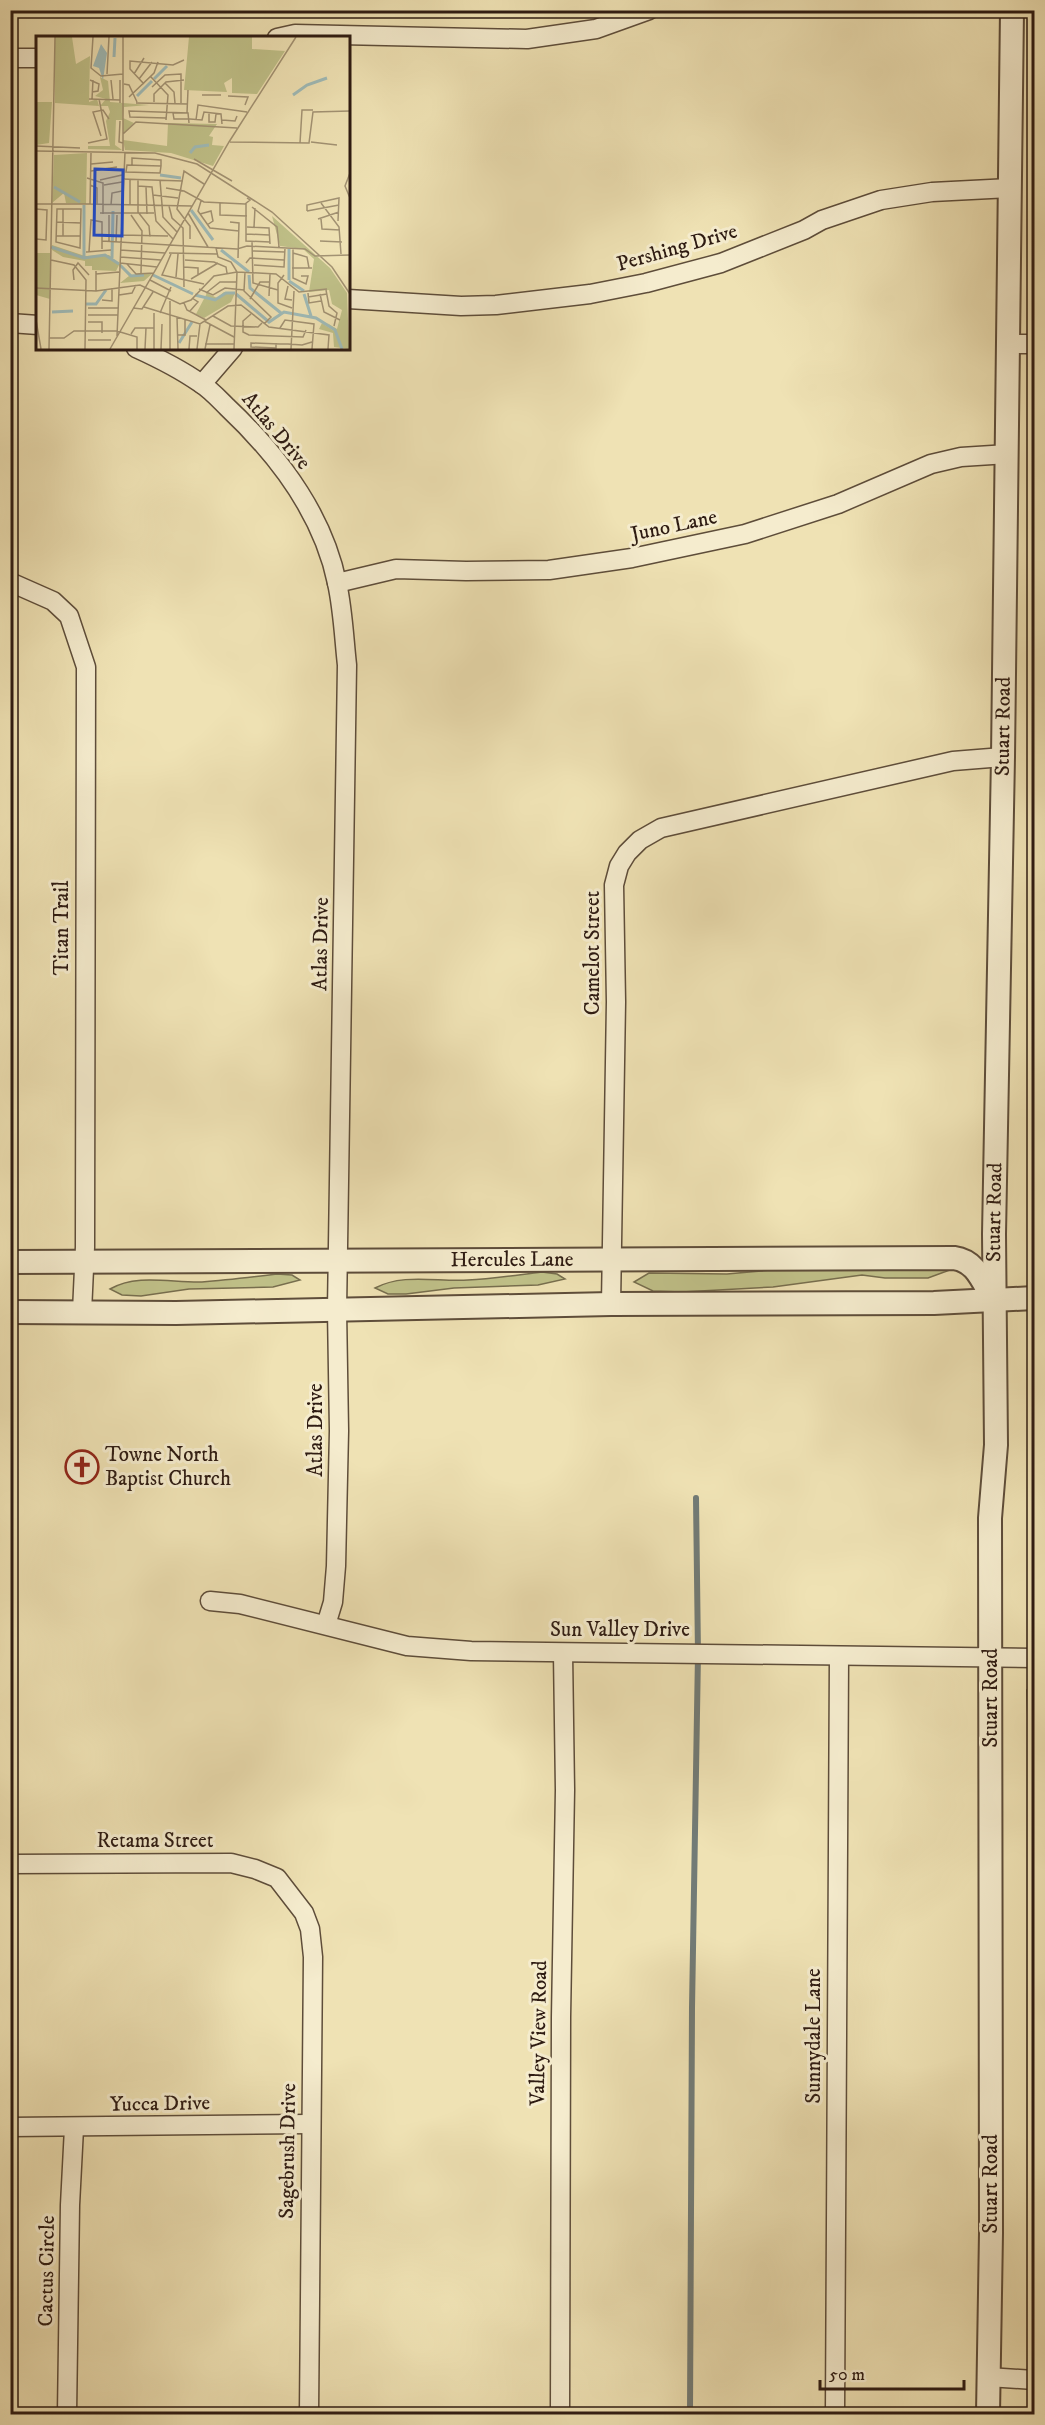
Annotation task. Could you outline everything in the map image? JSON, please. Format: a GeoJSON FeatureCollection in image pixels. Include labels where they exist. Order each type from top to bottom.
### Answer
{"type":"FeatureCollection","features":[{"type":"Feature","properties":{"kind":"street"},"geometry":{"type":"LineString","coordinates":[[286,36],[296,34],[526,39],[596,28],[649,10]]}},
{"type":"Feature","properties":{"kind":"street","name":"Stuart Road"},"geometry":{"type":"LineString","coordinates":[[988,2415],[992,2233],[990,1518],[996,1445],[993,1300],[1008,454],[1007,344],[1012,10]]}},
{"type":"Feature","properties":{"kind":"street"},"geometry":{"type":"LineString","coordinates":[[10,58],[36,58]]}},
{"type":"Feature","properties":{"kind":"street","name":"Pershing Drive"},"geometry":{"type":"LineString","coordinates":[[350,299],[485,305],[590,294],[646,283],[721,263],[804,230],[822,220],[881,200],[932,192],[1010,189]]}},
{"type":"Feature","properties":{"kind":"street"},"geometry":{"type":"LineString","coordinates":[[10,323],[36,325]]}},
{"type":"Feature","properties":{"kind":"street"},"geometry":{"type":"LineString","coordinates":[[1007,344],[1035,344]]}},
{"type":"Feature","properties":{"kind":"street","name":"Atlas Drive"},"geometry":{"type":"LineString","coordinates":[[140,350],[167,362],[202,384],[246,425],[284,469],[306,503],[337,583],[347,665],[337,1310],[339,1431],[336,1566],[333,1602],[326,1625]]}},
{"type":"Feature","properties":{"kind":"street"},"geometry":{"type":"LineString","coordinates":[[202,384],[231,350]]}},
{"type":"Feature","properties":{"kind":"street","name":"Juno Lane"},"geometry":{"type":"LineString","coordinates":[[337,583],[396,569],[549,570],[632,558],[745,534],[838,504],[931,464],[961,457],[1008,454]]}},
{"type":"Feature","properties":{"kind":"street","name":"Titan Trail"},"geometry":{"type":"LineString","coordinates":[[10,582],[53,601],[69,616],[86,667],[86,1247],[82,1312]]}},
{"type":"Feature","properties":{"kind":"street","name":"Camelot Street"},"geometry":{"type":"LineString","coordinates":[[611,1304],[616,1002],[614,885],[619,866],[627,853],[640,840],[661,828],[953,761],[1003,757]]}},
{"type":"Feature","properties":{"kind":"street","name":"Hercules Lane"},"geometry":{"type":"LineString","coordinates":[[10,1262],[610,1257],[954,1258],[963,1259],[971,1264],[993,1300]]}},
{"type":"Feature","properties":{"kind":"street"},"geometry":{"type":"LineString","coordinates":[[10,1312],[337,1310],[611,1304],[934,1303],[1035,1298]]}},
{"type":"Feature","properties":{"kind":"street","name":"Sun Valley Drive"},"geometry":{"type":"LineString","coordinates":[[210,1601],[240,1604],[418,1647],[471,1651],[839,1658],[1035,1658]]}},
{"type":"Feature","properties":{"kind":"street","name":"Valley View Road"},"geometry":{"type":"LineString","coordinates":[[560,2415],[561,2017],[565,1790],[563,1653]]}},
{"type":"Feature","properties":{"kind":"street","name":"Sunnydale Lane"},"geometry":{"type":"LineString","coordinates":[[835,2415],[839,1658]]}},
{"type":"Feature","properties":{"kind":"street","name":"Retama Street"},"geometry":{"type":"LineString","coordinates":[[10,1864],[231,1863],[277,1878],[290,1894]]}},
{"type":"Feature","properties":{"kind":"street","name":"Sagebrush Drive"},"geometry":{"type":"LineString","coordinates":[[290,1894],[304,1913],[310,1929],[313,1958],[309,2415]]}},
{"type":"Feature","properties":{"kind":"street","name":"Yucca Drive"},"geometry":{"type":"LineString","coordinates":[[10,2127],[310,2124]]}},
{"type":"Feature","properties":{"kind":"street","name":"Cactus Circle"},"geometry":{"type":"LineString","coordinates":[[67,2415],[70,2205],[74,2128]]}},
{"type":"Feature","properties":{"kind":"street"},"geometry":{"type":"LineString","coordinates":[[988,2377],[1035,2380]]}},
{"type":"Feature","properties":{"kind":"green space"},"geometry":{"type":"Polygon","coordinates":[[[914,1260],[947,1271],[928,1278],[885,1278],[862,1275],[773,1287],[682,1292],[653,1291],[634,1282],[649,1273],[727,1274],[848,1263],[914,1260]]]}},
{"type":"Feature","properties":{"kind":"green space"},"geometry":{"type":"Polygon","coordinates":[[[542,1272],[557,1274],[565,1279],[538,1285],[454,1288],[406,1294],[388,1294],[375,1288],[386,1283],[409,1279],[468,1280],[542,1272]]]}},
{"type":"Feature","properties":{"kind":"green space"},"geometry":{"type":"Polygon","coordinates":[[[277,1274],[292,1275],[300,1280],[273,1287],[189,1289],[141,1296],[122,1295],[110,1289],[120,1284],[143,1280],[202,1282],[277,1274]]]}},
{"type":"Feature","properties":{"kind":"green space"},"geometry":{"type":"Polygon","coordinates":[[[1027,1690],[1034,1690],[1034,1759],[1029,1759],[1027,1690]]]}},
{"type":"Feature","properties":{"kind":"waterway"},"geometry":{"type":"LineString","coordinates":[[690,2414],[692,2008],[698,1654],[696,1498]]}},
{"type":"Feature","properties":{"kind":"place","name":"Towne North Baptist Church"},"geometry":{"type":"Point","coordinates":[82,1467]}}]}
